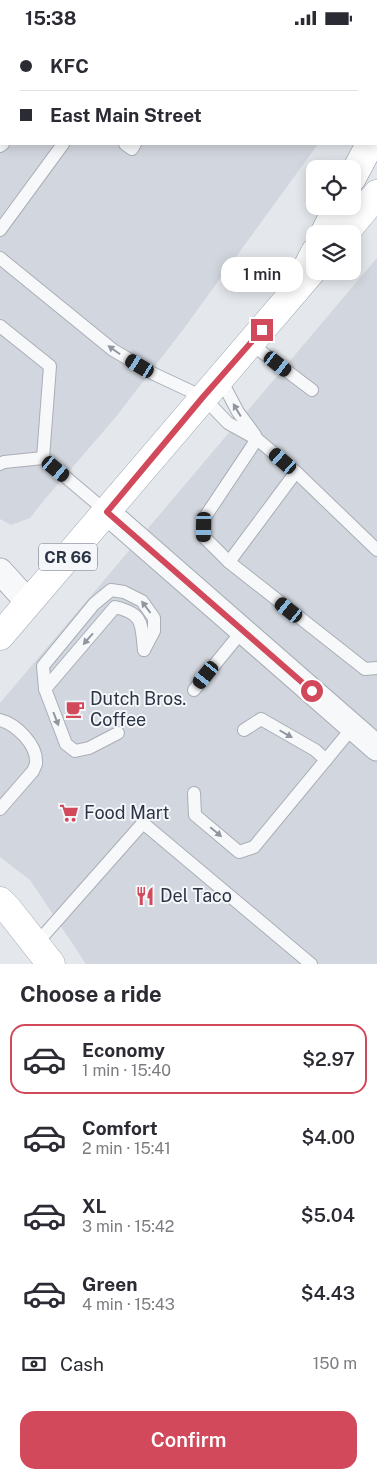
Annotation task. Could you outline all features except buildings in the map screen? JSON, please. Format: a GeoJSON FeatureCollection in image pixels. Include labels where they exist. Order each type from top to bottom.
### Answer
{"type":"FeatureCollection","features":[{"type":"Feature","properties":{"kind":"main road"},"geometry":{"type":"LineString","coordinates":[[361,161],[369,145]]}},
{"type":"Feature","properties":{"kind":"main road"},"geometry":{"type":"LineString","coordinates":[[351,225],[377,194]]}},
{"type":"Feature","properties":{"kind":"main road"},"geometry":{"type":"LineString","coordinates":[[295,291],[306,270]]}},
{"type":"Feature","properties":{"kind":"main road","name":"CR 66"},"geometry":{"type":"LineString","coordinates":[[0,636],[306,278]]}},
{"type":"Feature","properties":{"kind":"main road"},"geometry":{"type":"LineString","coordinates":[[0,901],[43,954]]}},
{"type":"Feature","properties":{"kind":"street"},"geometry":{"type":"LineString","coordinates":[[107,512],[377,748]]}},
{"type":"Feature","properties":{"kind":"street"},"geometry":{"type":"LineString","coordinates":[[0,571],[28,602]]}},
{"type":"Feature","properties":{"kind":"lane"},"geometry":{"type":"LineString","coordinates":[[0,230],[61,145]]}},
{"type":"Feature","properties":{"kind":"lane"},"geometry":{"type":"LineString","coordinates":[[0,258],[113,350],[154,374],[211,388],[238,412],[258,439],[296,472],[377,551]]}},
{"type":"Feature","properties":{"kind":"lane"},"geometry":{"type":"LineString","coordinates":[[0,326],[50,366],[43,458]]}},
{"type":"Feature","properties":{"kind":"lane"},"geometry":{"type":"LineString","coordinates":[[250,343],[312,390]]}},
{"type":"Feature","properties":{"kind":"lane"},"geometry":{"type":"LineString","coordinates":[[211,388],[228,423],[258,439]]}},
{"type":"Feature","properties":{"kind":"lane"},"geometry":{"type":"LineString","coordinates":[[258,439],[205,517],[204,537],[229,562],[365,669],[377,668]]}},
{"type":"Feature","properties":{"kind":"lane"},"geometry":{"type":"LineString","coordinates":[[0,464],[43,458],[107,512]]}},
{"type":"Feature","properties":{"kind":"lane"},"geometry":{"type":"LineString","coordinates":[[229,562],[296,472]]}},
{"type":"Feature","properties":{"kind":"lane"},"geometry":{"type":"LineString","coordinates":[[45,689],[115,607],[130,611],[141,622],[144,650],[154,631],[154,618],[142,601],[124,592],[111,590],[94,604],[43,666],[45,689],[66,744],[75,751],[89,748],[118,733]]}},
{"type":"Feature","properties":{"kind":"lane"},"geometry":{"type":"LineString","coordinates":[[194,690],[243,630]]}},
{"type":"Feature","properties":{"kind":"lane"},"geometry":{"type":"LineString","coordinates":[[244,730],[261,719],[315,750],[326,760]]}},
{"type":"Feature","properties":{"kind":"lane"},"geometry":{"type":"LineString","coordinates":[[0,720],[20,731],[30,743],[36,764],[0,809]]}},
{"type":"Feature","properties":{"kind":"lane"},"geometry":{"type":"LineString","coordinates":[[194,793],[195,815],[239,852],[254,847],[353,727]]}},
{"type":"Feature","properties":{"kind":"lane"},"geometry":{"type":"LineString","coordinates":[[43,954],[143,823],[311,964]]}},
{"type":"Feature","properties":{"kind":"shaded area"},"geometry":{"type":"Polygon","coordinates":[[[0,145],[317,145],[182,331],[115,418],[30,518],[11,525],[0,519],[0,145]]]}},
{"type":"Feature","properties":{"kind":"shaded area"},"geometry":{"type":"Polygon","coordinates":[[[377,258],[377,964],[86,964],[30,880],[0,857],[0,703],[358,280],[361,280],[361,277],[377,258]]]}},
{"type":"Feature","properties":{"kind":"place","name":"Dutch Bros. Coffee"},"geometry":{"type":"Point","coordinates":[75,709]}},
{"type":"Feature","properties":{"kind":"place","name":"Food Mart"},"geometry":{"type":"Point","coordinates":[69,813]}},
{"type":"Feature","properties":{"kind":"place","name":"Del Taco"},"geometry":{"type":"Point","coordinates":[145,896]}},
{"type":"Feature","properties":{"kind":"route"},"geometry":{"type":"LineString","coordinates":[[262,330],[107,512],[312,691]]}}]}
